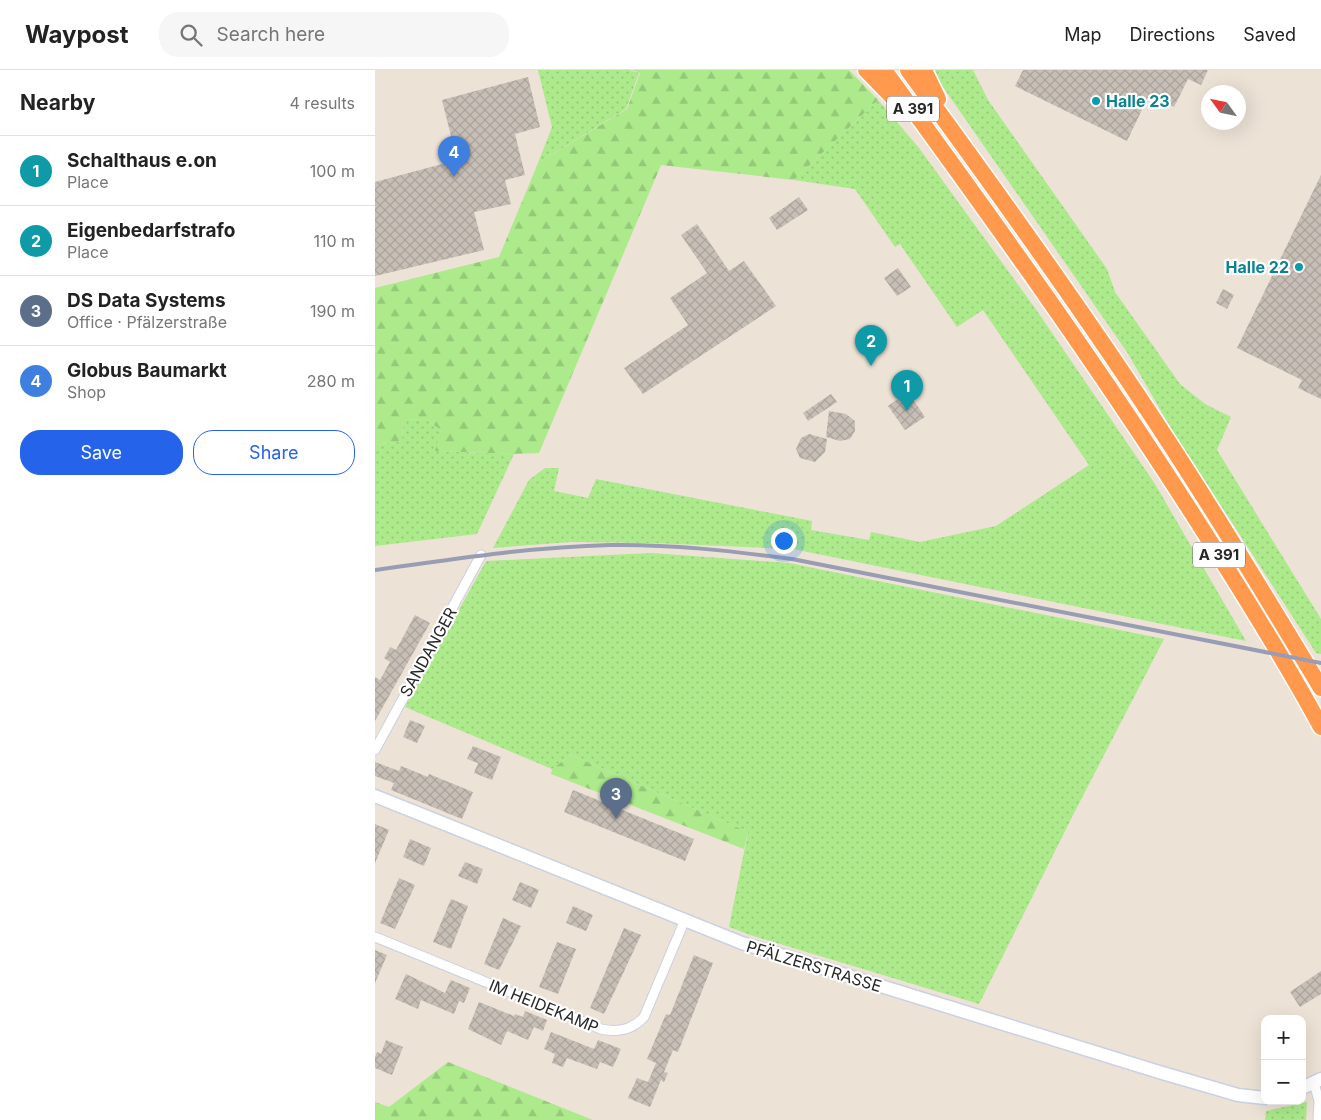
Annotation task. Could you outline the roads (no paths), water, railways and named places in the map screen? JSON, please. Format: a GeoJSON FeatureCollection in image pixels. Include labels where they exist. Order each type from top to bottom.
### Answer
{"type":"FeatureCollection","features":[{"type":"Feature","properties":{"kind":"highway"},"geometry":{"type":"LineString","coordinates":[[866,70],[941,148]]}},
{"type":"Feature","properties":{"kind":"highway","name":"A 391"},"geometry":{"type":"LineString","coordinates":[[884,70],[1051,302],[1168,474],[1241,591],[1321,727]]}},
{"type":"Feature","properties":{"kind":"highway","name":"A 391"},"geometry":{"type":"LineString","coordinates":[[908,70],[1065,287],[1143,402],[1251,572],[1321,688]]}},
{"type":"Feature","properties":{"kind":"highway"},"geometry":{"type":"LineString","coordinates":[[924,70],[956,135]]}},
{"type":"Feature","properties":{"kind":"street","name":"SANDANGER"},"geometry":{"type":"LineString","coordinates":[[375,750],[481,555]]}},
{"type":"Feature","properties":{"kind":"street","name":"PFÄLZERSTRASSE"},"geometry":{"type":"LineString","coordinates":[[375,796],[684,922],[774,954],[1159,1072],[1238,1095],[1261,1098]]}},
{"type":"Feature","properties":{"kind":"street","name":"IM HEIDEKAMP"},"geometry":{"type":"LineString","coordinates":[[375,937],[601,1029],[615,1032],[633,1027],[644,1017],[684,922]]}},
{"type":"Feature","properties":{"kind":"street"},"geometry":{"type":"LineString","coordinates":[[1312,1084],[1319,1101],[1318,1120]]}},
{"type":"Feature","properties":{"kind":"railway"},"geometry":{"type":"LineString","coordinates":[[375,570],[492,554],[580,546],[656,546],[724,551],[792,559],[1321,663]]}},
{"type":"Feature","properties":{"kind":"place","name":"Halle 23"},"geometry":{"type":"Point","coordinates":[1096,101]}},
{"type":"Feature","properties":{"kind":"place","name":"Globus Baumarkt"},"geometry":{"type":"Point","coordinates":[454,177]}},
{"type":"Feature","properties":{"kind":"place","name":"Halle 22"},"geometry":{"type":"Point","coordinates":[1299,267]}},
{"type":"Feature","properties":{"kind":"place","name":"Eigenbedarfstrafo"},"geometry":{"type":"Point","coordinates":[871,366]}},
{"type":"Feature","properties":{"kind":"place","name":"Schalthaus e.on"},"geometry":{"type":"Point","coordinates":[907,411]}},
{"type":"Feature","properties":{"kind":"place","name":"DS Data Systems"},"geometry":{"type":"Point","coordinates":[616,819]}}]}
